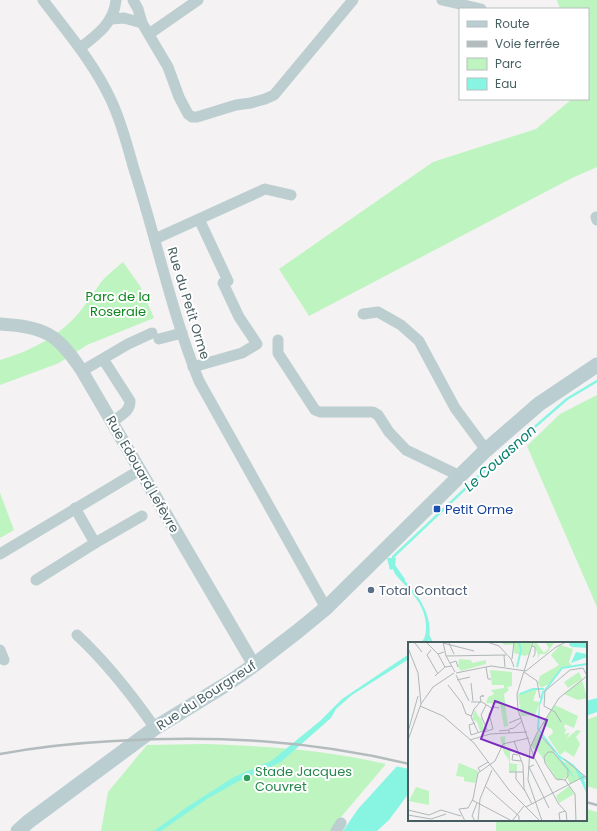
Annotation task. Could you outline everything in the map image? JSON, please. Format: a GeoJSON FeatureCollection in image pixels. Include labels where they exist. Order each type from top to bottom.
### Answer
{"type":"FeatureCollection","features":[{"type":"Feature","properties":{"kind":"main road","name":"Rue du Bourgneuf"},"geometry":{"type":"LineString","coordinates":[[18,831],[155,728],[230,682],[298,631],[326,608],[486,450],[539,404],[597,365]]}},
{"type":"Feature","properties":{"kind":"street","name":"Rue du Petit Orme"},"geometry":{"type":"LineString","coordinates":[[43,0],[89,61],[111,100],[125,140],[155,239],[165,279],[193,367],[199,381],[326,608]]}},
{"type":"Feature","properties":{"kind":"street"},"geometry":{"type":"LineString","coordinates":[[80,48],[96,35],[110,19],[114,13],[116,0]]}},
{"type":"Feature","properties":{"kind":"street"},"geometry":{"type":"LineString","coordinates":[[133,0],[138,9],[142,23],[168,67],[179,97],[188,114],[192,117],[197,117],[236,105],[251,103],[274,95],[353,0]]}},
{"type":"Feature","properties":{"kind":"street"},"geometry":{"type":"LineString","coordinates":[[149,34],[198,0]]}},
{"type":"Feature","properties":{"kind":"street"},"geometry":{"type":"LineString","coordinates":[[442,0],[481,6]]}},
{"type":"Feature","properties":{"kind":"street"},"geometry":{"type":"LineString","coordinates":[[110,19],[124,18],[142,23]]}},
{"type":"Feature","properties":{"kind":"street"},"geometry":{"type":"LineString","coordinates":[[155,239],[265,189],[291,195]]}},
{"type":"Feature","properties":{"kind":"street"},"geometry":{"type":"LineString","coordinates":[[193,367],[242,353],[257,344],[238,317],[223,283],[228,281],[199,219]]}},
{"type":"Feature","properties":{"kind":"street"},"geometry":{"type":"LineString","coordinates":[[363,314],[378,312],[401,325],[419,341],[455,408],[486,450]]}},
{"type":"Feature","properties":{"kind":"street","name":"Rue Edouard Lefèvre"},"geometry":{"type":"LineString","coordinates":[[0,324],[32,328],[48,334],[70,353],[82,370],[254,665]]}},
{"type":"Feature","properties":{"kind":"street"},"geometry":{"type":"LineString","coordinates":[[82,370],[128,344],[156,336],[182,333]]}},
{"type":"Feature","properties":{"kind":"street"},"geometry":{"type":"LineString","coordinates":[[278,340],[278,353],[315,410],[320,412],[373,412],[378,415],[389,432],[406,450],[460,476]]}},
{"type":"Feature","properties":{"kind":"street"},"geometry":{"type":"LineString","coordinates":[[103,359],[130,402],[127,412],[112,422]]}},
{"type":"Feature","properties":{"kind":"street"},"geometry":{"type":"LineString","coordinates":[[0,554],[140,470]]}},
{"type":"Feature","properties":{"kind":"street"},"geometry":{"type":"LineString","coordinates":[[75,508],[95,543]]}},
{"type":"Feature","properties":{"kind":"street"},"geometry":{"type":"LineString","coordinates":[[36,580],[142,516]]}},
{"type":"Feature","properties":{"kind":"street"},"geometry":{"type":"LineString","coordinates":[[78,635],[97,654],[133,697],[155,728]]}},
{"type":"Feature","properties":{"kind":"green space"},"geometry":{"type":"Polygon","coordinates":[[[557,0],[597,0],[597,167],[572,178],[309,316],[279,269],[433,162],[536,129],[571,100],[589,100],[589,8],[560,8],[557,0]]]}},
{"type":"Feature","properties":{"kind":"green space","name":"Parc de la Roseraie"},"geometry":{"type":"Polygon","coordinates":[[[123,262],[140,286],[154,318],[87,345],[59,363],[0,385],[0,360],[34,347],[65,327],[82,309],[109,273],[123,262]]]}},
{"type":"Feature","properties":{"kind":"green space"},"geometry":{"type":"Polygon","coordinates":[[[597,395],[597,607],[527,446],[560,414],[597,395]]]}},
{"type":"Feature","properties":{"kind":"green space"},"geometry":{"type":"Polygon","coordinates":[[[0,493],[14,530],[0,538],[0,493]]]}},
{"type":"Feature","properties":{"kind":"green space"},"geometry":{"type":"Polygon","coordinates":[[[597,716],[597,789],[587,786],[587,720],[597,716]]]}},
{"type":"Feature","properties":{"kind":"green space","name":"Stade Jacques Couvret"},"geometry":{"type":"Polygon","coordinates":[[[206,744],[252,746],[319,752],[386,764],[336,823],[331,831],[101,831],[108,792],[147,745],[206,744]]]}},
{"type":"Feature","properties":{"kind":"green space"},"geometry":{"type":"Polygon","coordinates":[[[587,809],[597,812],[597,831],[496,831],[496,821],[587,821],[587,809]]]}},
{"type":"Feature","properties":{"kind":"water"},"geometry":{"type":"Polygon","coordinates":[[[387,558],[396,558],[395,564],[397,571],[416,594],[427,614],[430,628],[428,642],[422,642],[426,633],[425,619],[422,608],[396,576],[393,569],[390,570],[387,558]]]}},
{"type":"Feature","properties":{"kind":"water"},"geometry":{"type":"Polygon","coordinates":[[[408,655],[408,660],[352,695],[336,709],[331,718],[281,762],[237,782],[207,799],[161,831],[154,831],[187,807],[234,777],[271,761],[320,721],[342,699],[408,655]]]}},
{"type":"Feature","properties":{"kind":"water"},"geometry":{"type":"Polygon","coordinates":[[[597,698],[597,712],[587,716],[587,701],[597,698]]]}},
{"type":"Feature","properties":{"kind":"water"},"geometry":{"type":"Polygon","coordinates":[[[408,754],[408,794],[389,820],[377,831],[343,831],[358,809],[408,754]]]}},
{"type":"Feature","properties":{"kind":"pier"},"geometry":{"type":"Polygon","coordinates":[[[408,752],[408,769],[395,766],[408,752]]]}},
{"type":"Feature","properties":{"kind":"waterway","name":"Le Couasnon"},"geometry":{"type":"LineString","coordinates":[[393,561],[393,557],[484,471],[567,399],[597,381]]}},
{"type":"Feature","properties":{"kind":"waterway","name":"Le Couasnon"},"geometry":{"type":"LineString","coordinates":[[395,567],[404,580]]}},
{"type":"Feature","properties":{"kind":"waterway","name":"Le Couasnon"},"geometry":{"type":"LineString","coordinates":[[428,635],[432,642]]}},
{"type":"Feature","properties":{"kind":"railway"},"geometry":{"type":"LineString","coordinates":[[0,754],[43,747],[100,742],[152,739],[226,739],[263,741],[336,749],[408,764]]}},
{"type":"Feature","properties":{"kind":"railway"},"geometry":{"type":"LineString","coordinates":[[587,802],[597,805]]}},
{"type":"Feature","properties":{"kind":"place","name":"Petit Orme"},"geometry":{"type":"Point","coordinates":[437,509]}},
{"type":"Feature","properties":{"kind":"place","name":"Total Contact"},"geometry":{"type":"Point","coordinates":[371,590]}},
{"type":"Feature","properties":{"kind":"place","name":"Stade Jacques Couvret"},"geometry":{"type":"Point","coordinates":[247,778]}}]}
